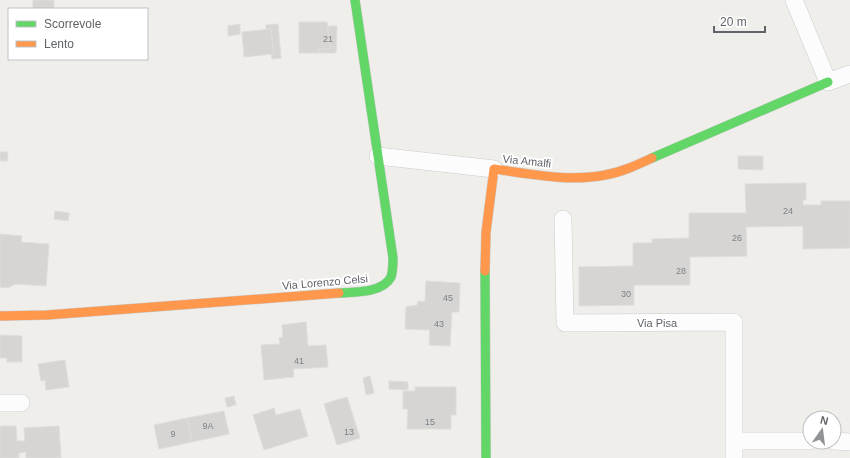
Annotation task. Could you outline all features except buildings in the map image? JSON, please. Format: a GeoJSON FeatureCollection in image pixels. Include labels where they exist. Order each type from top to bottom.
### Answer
{"type":"FeatureCollection","features":[{"type":"Feature","properties":{"kind":"street","name":"Via Lorenzo Celsi"},"geometry":{"type":"LineString","coordinates":[[0,316],[47,316],[367,291],[382,287],[391,279],[393,258],[355,0]]}},
{"type":"Feature","properties":{"kind":"street"},"geometry":{"type":"LineString","coordinates":[[794,0],[828,82],[850,74]]}},
{"type":"Feature","properties":{"kind":"street","name":"Via Amalfi"},"geometry":{"type":"LineString","coordinates":[[486,458],[485,265],[486,232],[494,169],[583,178],[615,173],[828,82]]}},
{"type":"Feature","properties":{"kind":"street"},"geometry":{"type":"LineString","coordinates":[[378,156],[494,169]]}},
{"type":"Feature","properties":{"kind":"street","name":"Via Pisa"},"geometry":{"type":"LineString","coordinates":[[563,219],[565,323],[734,322],[734,458]]}},
{"type":"Feature","properties":{"kind":"street"},"geometry":{"type":"LineString","coordinates":[[0,403],[21,403]]}},
{"type":"Feature","properties":{"kind":"street"},"geometry":{"type":"LineString","coordinates":[[734,441],[802,441]]}},
{"type":"Feature","properties":{"kind":"traffic: fast"},"geometry":{"type":"LineString","coordinates":[[339,293],[368,291],[382,286],[391,277],[393,265],[355,0]]}},
{"type":"Feature","properties":{"kind":"traffic: fast"},"geometry":{"type":"LineString","coordinates":[[652,158],[828,82]]}},
{"type":"Feature","properties":{"kind":"traffic: fast"},"geometry":{"type":"LineString","coordinates":[[485,271],[486,458]]}},
{"type":"Feature","properties":{"kind":"traffic: slow"},"geometry":{"type":"LineString","coordinates":[[485,271],[486,232],[494,169],[535,175],[578,178],[617,172],[652,158]]}},
{"type":"Feature","properties":{"kind":"traffic: slow"},"geometry":{"type":"LineString","coordinates":[[0,316],[47,315],[339,293]]}}]}
